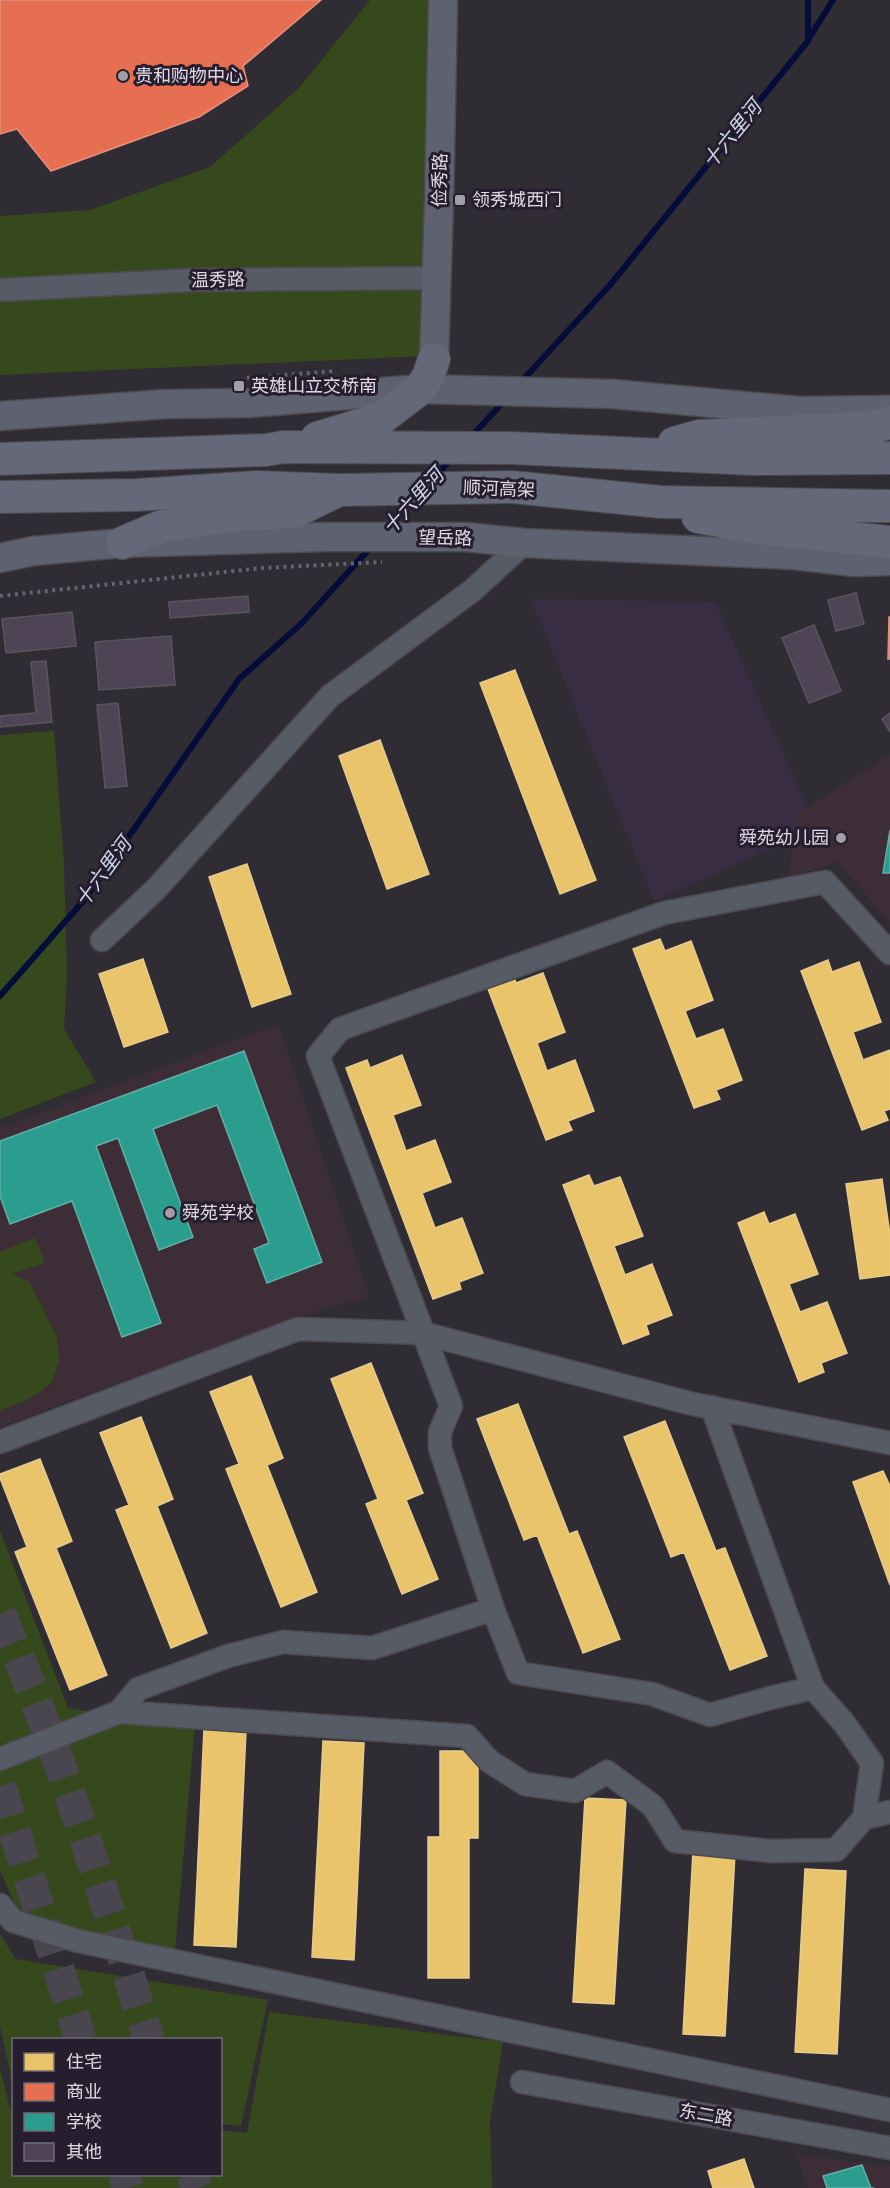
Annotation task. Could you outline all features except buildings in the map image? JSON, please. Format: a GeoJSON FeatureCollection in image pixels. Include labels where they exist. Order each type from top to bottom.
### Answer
{"type":"FeatureCollection","features":[{"type":"Feature","properties":{"kind":"highway"},"geometry":{"type":"LineString","coordinates":[[274,449],[382,418],[420,389],[428,377],[434,359]]}},
{"type":"Feature","properties":{"kind":"highway"},"geometry":{"type":"LineString","coordinates":[[639,453],[699,436],[878,427],[890,422]]}},
{"type":"Feature","properties":{"kind":"highway"},"geometry":{"type":"LineString","coordinates":[[0,459],[274,449],[511,448],[753,459],[890,458]]}},
{"type":"Feature","properties":{"kind":"highway","name":"顺河高架"},"geometry":{"type":"LineString","coordinates":[[0,497],[137,495],[256,488],[512,487],[661,502],[890,506]]}},
{"type":"Feature","properties":{"kind":"highway"},"geometry":{"type":"LineString","coordinates":[[122,543],[162,526],[245,514],[294,512],[348,489]]}},
{"type":"Feature","properties":{"kind":"highway"},"geometry":{"type":"LineString","coordinates":[[0,517],[73,511],[137,495]]}},
{"type":"Feature","properties":{"kind":"highway"},"geometry":{"type":"LineString","coordinates":[[661,502],[705,520],[757,528],[890,542]]}},
{"type":"Feature","properties":{"kind":"main road","name":"俭秀路"},"geometry":{"type":"LineString","coordinates":[[434,359],[443,0]]}},
{"type":"Feature","properties":{"kind":"main road"},"geometry":{"type":"LineString","coordinates":[[359,394],[434,359],[454,379],[486,390]]}},
{"type":"Feature","properties":{"kind":"main road"},"geometry":{"type":"LineString","coordinates":[[0,416],[166,404],[249,403],[420,389],[613,394],[799,411],[890,410]]}},
{"type":"Feature","properties":{"kind":"main road","name":"望岳路"},"geometry":{"type":"LineString","coordinates":[[0,558],[33,551],[122,543],[326,537],[466,537],[524,543],[794,555],[854,562],[890,561]]}},
{"type":"Feature","properties":{"kind":"street","name":"温秀路"},"geometry":{"type":"LineString","coordinates":[[0,290],[193,280],[436,278]]}},
{"type":"Feature","properties":{"kind":"street"},"geometry":{"type":"LineString","coordinates":[[102,940],[156,888],[330,696],[473,590],[524,543]]}},
{"type":"Feature","properties":{"kind":"street"},"geometry":{"type":"LineString","coordinates":[[813,1689],[710,1715],[652,1694],[518,1673],[493,1609],[440,1448],[440,1432],[451,1406],[318,1056],[340,1029],[664,913],[825,882],[890,953]]}},
{"type":"Feature","properties":{"kind":"street"},"geometry":{"type":"LineString","coordinates":[[0,1442],[298,1329],[422,1333],[712,1407],[890,1443]]}},
{"type":"Feature","properties":{"kind":"street"},"geometry":{"type":"LineString","coordinates":[[0,1759],[119,1712],[467,1736],[489,1761],[525,1784],[575,1791],[607,1772],[653,1806],[675,1841],[771,1851],[836,1850],[864,1818],[872,1763],[844,1723],[813,1689],[712,1407]]}},
{"type":"Feature","properties":{"kind":"street"},"geometry":{"type":"LineString","coordinates":[[119,1712],[138,1689],[228,1656],[283,1642],[372,1648],[493,1609]]}},
{"type":"Feature","properties":{"kind":"street"},"geometry":{"type":"LineString","coordinates":[[864,1818],[890,1812]]}},
{"type":"Feature","properties":{"kind":"street"},"geometry":{"type":"LineString","coordinates":[[0,1905],[13,1921],[78,1941],[890,2110]]}},
{"type":"Feature","properties":{"kind":"street","name":"东二路"},"geometry":{"type":"LineString","coordinates":[[522,2082],[890,2148]]}},
{"type":"Feature","properties":{"kind":"path"},"geometry":{"type":"LineString","coordinates":[[0,596],[262,568],[394,562]]}},
{"type":"Feature","properties":{"kind":"shaded area"},"geometry":{"type":"Polygon","coordinates":[[[531,599],[715,602],[817,828],[654,901],[531,599]]]}},
{"type":"Feature","properties":{"kind":"shaded area","name":"舜苑幼儿园"},"geometry":{"type":"Polygon","coordinates":[[[890,755],[890,922],[837,862],[789,878],[795,815],[890,755]]]}},
{"type":"Feature","properties":{"kind":"shaded area","name":"舜苑学校"},"geometry":{"type":"Polygon","coordinates":[[[278,1024],[369,1297],[306,1314],[0,1427],[0,1128],[278,1024]]]}},
{"type":"Feature","properties":{"kind":"shaded area"},"geometry":{"type":"Polygon","coordinates":[[[796,2155],[890,2166],[890,2188],[808,2188],[796,2155]]]}},
{"type":"Feature","properties":{"kind":"green space"},"geometry":{"type":"Polygon","coordinates":[[[370,0],[430,0],[426,356],[0,375],[0,216],[90,210],[210,167],[299,88],[370,0]]]}},
{"type":"Feature","properties":{"kind":"green space"},"geometry":{"type":"Polygon","coordinates":[[[54,731],[64,863],[67,975],[64,1029],[96,1082],[0,1119],[0,735],[54,731]]]}},
{"type":"Feature","properties":{"kind":"green space"},"geometry":{"type":"Polygon","coordinates":[[[35,1238],[45,1263],[12,1274],[30,1282],[57,1337],[59,1360],[52,1382],[42,1391],[25,1401],[0,1410],[0,1252],[35,1238]]]}},
{"type":"Feature","properties":{"kind":"green space"},"geometry":{"type":"Polygon","coordinates":[[[0,1531],[68,1708],[125,1718],[195,1724],[175,1951],[20,1917],[0,1870],[0,1531]]]}},
{"type":"Feature","properties":{"kind":"green space"},"geometry":{"type":"Polygon","coordinates":[[[0,1934],[16,1959],[268,2000],[241,2126],[222,2124],[222,2038],[12,2038],[12,2081],[0,2026],[0,1934]]]}},
{"type":"Feature","properties":{"kind":"green space"},"geometry":{"type":"Polygon","coordinates":[[[269,2012],[503,2042],[490,2122],[492,2188],[0,2188],[0,2069],[12,2116],[12,2176],[222,2176],[222,2130],[247,2133],[269,2012]]]}},
{"type":"Feature","properties":{"kind":"waterway","name":"十六里河"},"geometry":{"type":"LineString","coordinates":[[520,383],[610,285],[808,41],[808,0]]}},
{"type":"Feature","properties":{"kind":"waterway"},"geometry":{"type":"LineString","coordinates":[[808,40],[833,0]]}},
{"type":"Feature","properties":{"kind":"waterway","name":"十六里河"},"geometry":{"type":"LineString","coordinates":[[472,436],[505,400]]}},
{"type":"Feature","properties":{"kind":"waterway","name":"十六里河"},"geometry":{"type":"LineString","coordinates":[[433,479],[453,457]]}},
{"type":"Feature","properties":{"kind":"waterway","name":"十六里河"},"geometry":{"type":"LineString","coordinates":[[389,527],[414,499]]}},
{"type":"Feature","properties":{"kind":"waterway","name":"十六里河"},"geometry":{"type":"LineString","coordinates":[[0,996],[85,899],[239,679],[301,624],[372,546]]}},
{"type":"Feature","properties":{"kind":"tunnel"},"geometry":{"type":"LineString","coordinates":[[0,1614],[62,1771],[148,2038]]}},
{"type":"Feature","properties":{"kind":"tunnel"},"geometry":{"type":"LineString","coordinates":[[0,1786],[80,2038]]}},
{"type":"Feature","properties":{"kind":"tunnel"},"geometry":{"type":"LineString","coordinates":[[125,2176],[128,2188]]}},
{"type":"Feature","properties":{"kind":"tunnel"},"geometry":{"type":"LineString","coordinates":[[193,2176],[197,2188]]}},
{"type":"Feature","properties":{"kind":"place","name":"贵和购物中心"},"geometry":{"type":"Point","coordinates":[123,76]}},
{"type":"Feature","properties":{"kind":"place","name":"领秀城西门"},"geometry":{"type":"Point","coordinates":[460,200]}},
{"type":"Feature","properties":{"kind":"place","name":"英雄山立交桥南"},"geometry":{"type":"Point","coordinates":[239,386]}},
{"type":"Feature","properties":{"kind":"place","name":"舜苑幼儿园"},"geometry":{"type":"Point","coordinates":[841,838]}},
{"type":"Feature","properties":{"kind":"place","name":"舜苑学校"},"geometry":{"type":"Point","coordinates":[170,1213]}}]}
